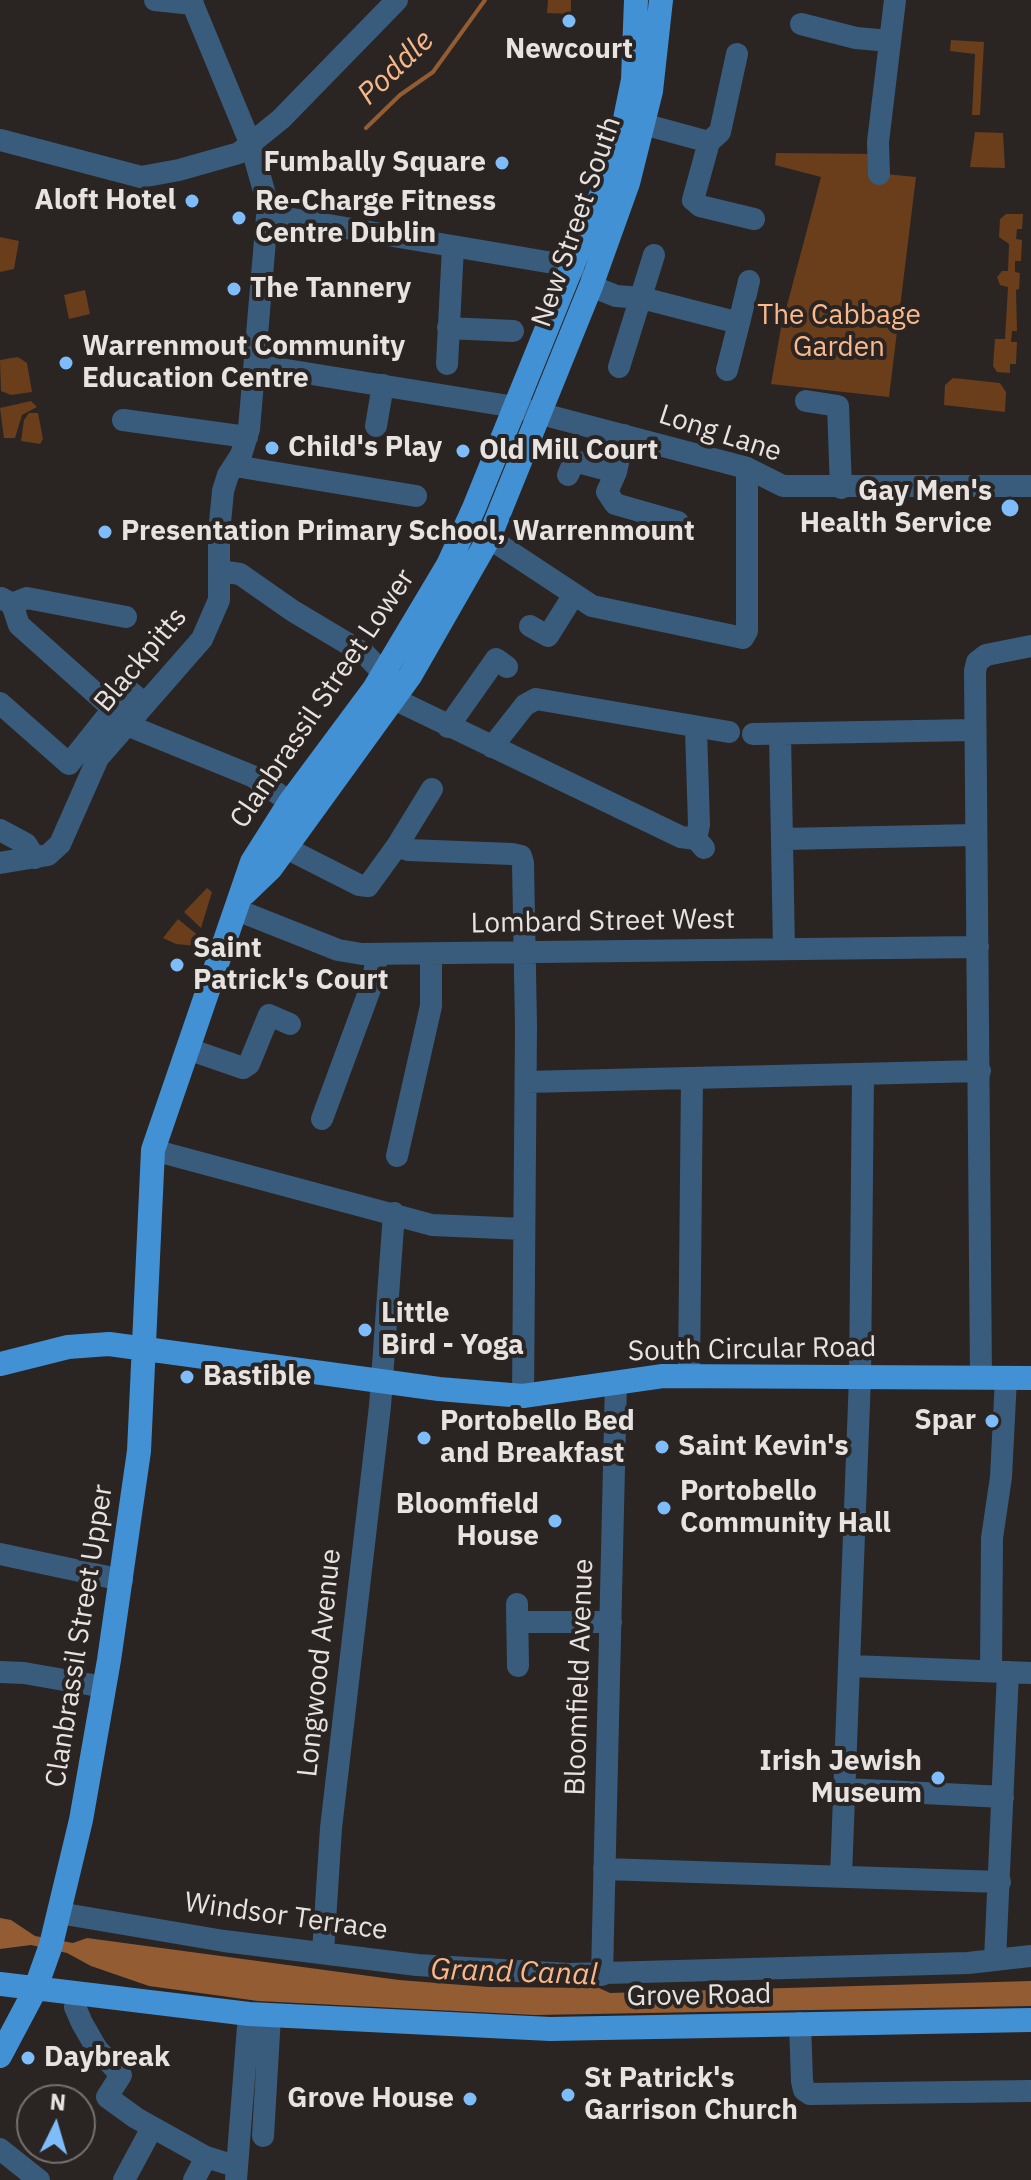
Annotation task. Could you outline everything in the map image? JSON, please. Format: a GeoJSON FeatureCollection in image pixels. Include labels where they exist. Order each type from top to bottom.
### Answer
{"type":"FeatureCollection","features":[{"type":"Feature","properties":{"kind":"main road","name":"New Street South"},"geometry":{"type":"LineString","coordinates":[[582,278],[628,111],[633,80],[636,0]]}},
{"type":"Feature","properties":{"kind":"main road","name":"New Street South"},"geometry":{"type":"LineString","coordinates":[[527,409],[582,278],[628,183],[643,124],[661,0]]}},
{"type":"Feature","properties":{"kind":"main road","name":"Clanbrassil Street Lower"},"geometry":{"type":"LineString","coordinates":[[240,902],[286,848],[394,699],[435,635],[489,538],[527,409]]}},
{"type":"Feature","properties":{"kind":"main road","name":"Clanbrassil Street Lower"},"geometry":{"type":"LineString","coordinates":[[143,1348],[153,1150],[260,847],[290,802],[331,751],[383,673],[462,537],[527,409]]}},
{"type":"Feature","properties":{"kind":"main road","name":"South Circular Road"},"geometry":{"type":"LineString","coordinates":[[0,1364],[68,1347],[109,1344],[381,1381],[523,1396],[616,1382],[689,1377],[1031,1378]]}},
{"type":"Feature","properties":{"kind":"main road","name":"Clanbrassil Street Upper"},"geometry":{"type":"LineString","coordinates":[[0,2056],[35,1990],[47,1956],[81,1820],[122,1580],[139,1451],[143,1348]]}},
{"type":"Feature","properties":{"kind":"main road","name":"Grove Road"},"geometry":{"type":"LineString","coordinates":[[0,1984],[260,2015],[550,2029],[1031,2020]]}},
{"type":"Feature","properties":{"kind":"street"},"geometry":{"type":"LineString","coordinates":[[155,0],[192,2]]}},
{"type":"Feature","properties":{"kind":"street"},"geometry":{"type":"LineString","coordinates":[[0,140],[141,177],[192,167],[239,153],[281,119],[397,0]]}},
{"type":"Feature","properties":{"kind":"street"},"geometry":{"type":"LineString","coordinates":[[879,174],[878,142],[895,0]]}},
{"type":"Feature","properties":{"kind":"street","name":"Blackpitts"},"geometry":{"type":"LineString","coordinates":[[35,858],[48,855],[60,844],[120,716],[128,690],[145,704],[209,627],[219,600],[219,533],[223,491],[247,437],[256,365],[259,277],[269,215],[264,181],[251,145],[192,2]]}},
{"type":"Feature","properties":{"kind":"street"},"geometry":{"type":"LineString","coordinates":[[801,24],[856,38],[890,41]]}},
{"type":"Feature","properties":{"kind":"street"},"geometry":{"type":"LineString","coordinates":[[737,54],[720,132],[709,142],[695,203],[754,219]]}},
{"type":"Feature","properties":{"kind":"street"},"geometry":{"type":"LineString","coordinates":[[643,124],[709,142]]}},
{"type":"Feature","properties":{"kind":"street"},"geometry":{"type":"LineString","coordinates":[[269,215],[559,264],[616,296],[642,298],[739,323]]}},
{"type":"Feature","properties":{"kind":"street"},"geometry":{"type":"LineString","coordinates":[[447,364],[453,247]]}},
{"type":"Feature","properties":{"kind":"street"},"geometry":{"type":"LineString","coordinates":[[619,367],[654,255]]}},
{"type":"Feature","properties":{"kind":"street"},"geometry":{"type":"LineString","coordinates":[[727,370],[749,281]]}},
{"type":"Feature","properties":{"kind":"street"},"geometry":{"type":"LineString","coordinates":[[448,328],[513,331]]}},
{"type":"Feature","properties":{"kind":"street","name":"Long Lane"},"geometry":{"type":"LineString","coordinates":[[256,365],[527,409],[747,468],[783,486],[1031,486]]}},
{"type":"Feature","properties":{"kind":"street"},"geometry":{"type":"LineString","coordinates":[[376,426],[383,385]]}},
{"type":"Feature","properties":{"kind":"street"},"geometry":{"type":"LineString","coordinates":[[806,401],[838,406],[841,488]]}},
{"type":"Feature","properties":{"kind":"street"},"geometry":{"type":"LineString","coordinates":[[123,420],[247,437]]}},
{"type":"Feature","properties":{"kind":"street"},"geometry":{"type":"LineString","coordinates":[[624,435],[616,472],[607,492],[615,504],[678,522]]}},
{"type":"Feature","properties":{"kind":"street"},"geometry":{"type":"LineString","coordinates":[[568,475],[574,461],[616,472]]}},
{"type":"Feature","properties":{"kind":"street"},"geometry":{"type":"LineString","coordinates":[[235,466],[416,496]]}},
{"type":"Feature","properties":{"kind":"street"},"geometry":{"type":"LineString","coordinates":[[489,538],[573,596],[612,611],[743,638],[747,631],[747,468]]}},
{"type":"Feature","properties":{"kind":"street"},"geometry":{"type":"LineString","coordinates":[[220,571],[240,574],[293,611],[365,654],[383,673]]}},
{"type":"Feature","properties":{"kind":"street"},"geometry":{"type":"LineString","coordinates":[[530,626],[548,636],[573,596]]}},
{"type":"Feature","properties":{"kind":"street"},"geometry":{"type":"LineString","coordinates":[[126,617],[27,598],[6,600],[19,625],[120,716],[252,776],[290,802]]}},
{"type":"Feature","properties":{"kind":"street"},"geometry":{"type":"LineString","coordinates":[[981,1378],[979,989],[973,730],[977,662],[986,655],[1031,646]]}},
{"type":"Feature","properties":{"kind":"street"},"geometry":{"type":"LineString","coordinates":[[448,727],[496,659],[507,667]]}},
{"type":"Feature","properties":{"kind":"street"},"geometry":{"type":"LineString","coordinates":[[394,699],[701,844],[696,729]]}},
{"type":"Feature","properties":{"kind":"street"},"geometry":{"type":"LineString","coordinates":[[492,747],[525,705],[536,699],[696,729],[729,732]]}},
{"type":"Feature","properties":{"kind":"street"},"geometry":{"type":"LineString","coordinates":[[0,703],[69,764],[120,716]]}},
{"type":"Feature","properties":{"kind":"street"},"geometry":{"type":"LineString","coordinates":[[753,734],[973,730]]}},
{"type":"Feature","properties":{"kind":"street"},"geometry":{"type":"LineString","coordinates":[[780,734],[784,949]]}},
{"type":"Feature","properties":{"kind":"street"},"geometry":{"type":"LineString","coordinates":[[286,848],[359,885],[368,886],[432,789]]}},
{"type":"Feature","properties":{"kind":"street"},"geometry":{"type":"LineString","coordinates":[[0,830],[26,844],[35,858],[0,863]]}},
{"type":"Feature","properties":{"kind":"street"},"geometry":{"type":"LineString","coordinates":[[784,839],[975,835]]}},
{"type":"Feature","properties":{"kind":"street"},"geometry":{"type":"LineString","coordinates":[[397,846],[408,850],[521,856],[526,1082],[523,1396]]}},
{"type":"Feature","properties":{"kind":"street","name":"Lombard Street West"},"geometry":{"type":"LineString","coordinates":[[240,902],[338,950],[377,955],[978,947]]}},
{"type":"Feature","properties":{"kind":"street"},"geometry":{"type":"LineString","coordinates":[[322,1119],[373,981],[377,955]]}},
{"type":"Feature","properties":{"kind":"street"},"geometry":{"type":"LineString","coordinates":[[397,1156],[431,1006],[431,955]]}},
{"type":"Feature","properties":{"kind":"street"},"geometry":{"type":"LineString","coordinates":[[188,1049],[243,1068],[249,1064],[269,1015],[290,1024]]}},
{"type":"Feature","properties":{"kind":"street"},"geometry":{"type":"LineString","coordinates":[[526,1082],[980,1071]]}},
{"type":"Feature","properties":{"kind":"street"},"geometry":{"type":"LineString","coordinates":[[841,1876],[860,1377],[863,1074]]}},
{"type":"Feature","properties":{"kind":"street"},"geometry":{"type":"LineString","coordinates":[[689,1377],[692,1078]]}},
{"type":"Feature","properties":{"kind":"street"},"geometry":{"type":"LineString","coordinates":[[153,1150],[452,1229],[524,1229]]}},
{"type":"Feature","properties":{"kind":"street","name":"Longwood Avenue"},"geometry":{"type":"LineString","coordinates":[[323,1952],[331,1828],[381,1381],[394,1213]]}},
{"type":"Feature","properties":{"kind":"street"},"geometry":{"type":"LineString","coordinates":[[995,1960],[1010,1672],[992,1538],[1001,1477],[1006,1378]]}},
{"type":"Feature","properties":{"kind":"street","name":"Bloomfield Avenue"},"geometry":{"type":"LineString","coordinates":[[602,1975],[616,1382]]}},
{"type":"Feature","properties":{"kind":"street"},"geometry":{"type":"LineString","coordinates":[[0,1554],[122,1580]]}},
{"type":"Feature","properties":{"kind":"street"},"geometry":{"type":"LineString","coordinates":[[518,1666],[517,1613],[611,1622]]}},
{"type":"Feature","properties":{"kind":"street"},"geometry":{"type":"LineString","coordinates":[[851,1666],[1010,1672]]}},
{"type":"Feature","properties":{"kind":"street"},"geometry":{"type":"LineString","coordinates":[[0,1672],[24,1673],[104,1687]]}},
{"type":"Feature","properties":{"kind":"street"},"geometry":{"type":"LineString","coordinates":[[845,1789],[1003,1797]]}},
{"type":"Feature","properties":{"kind":"street"},"geometry":{"type":"LineString","coordinates":[[604,1869],[1000,1882]]}},
{"type":"Feature","properties":{"kind":"street","name":"Windsor Terrace"},"geometry":{"type":"LineString","coordinates":[[57,1921],[417,1965],[602,1975],[995,1960],[1031,1956]]}},
{"type":"Feature","properties":{"kind":"street"},"geometry":{"type":"LineString","coordinates":[[80,1995],[75,2007],[82,2023],[97,2049],[121,2075],[100,2104],[236,2173],[260,2015]]}},
{"type":"Feature","properties":{"kind":"street"},"geometry":{"type":"LineString","coordinates":[[260,2015],[263,2136]]}},
{"type":"Feature","properties":{"kind":"street"},"geometry":{"type":"LineString","coordinates":[[800,2023],[802,2081],[804,2090],[810,2094],[1031,2091]]}},
{"type":"Feature","properties":{"kind":"street"},"geometry":{"type":"LineString","coordinates":[[124,2180],[152,2128]]}},
{"type":"Feature","properties":{"kind":"street"},"geometry":{"type":"LineString","coordinates":[[0,2149],[39,2180]]}},
{"type":"Feature","properties":{"kind":"street"},"geometry":{"type":"LineString","coordinates":[[194,2180],[206,2157]]}},
{"type":"Feature","properties":{"kind":"green space"},"geometry":{"type":"Polygon","coordinates":[[[548,0],[571,0],[571,14],[547,13],[548,0]]]}},
{"type":"Feature","properties":{"kind":"green space"},"geometry":{"type":"Polygon","coordinates":[[[951,40],[984,42],[980,115],[972,115],[975,54],[950,51],[951,40]]]}},
{"type":"Feature","properties":{"kind":"green space"},"geometry":{"type":"Polygon","coordinates":[[[975,132],[1003,133],[1005,168],[970,167],[975,132]]]}},
{"type":"Feature","properties":{"kind":"green space","name":"The Cabbage Garden"},"geometry":{"type":"Polygon","coordinates":[[[776,153],[877,154],[875,173],[916,177],[889,397],[771,384],[781,328],[821,177],[775,165],[776,153]]]}},
{"type":"Feature","properties":{"kind":"green space"},"geometry":{"type":"Polygon","coordinates":[[[1006,214],[1023,214],[1022,229],[1017,229],[1016,239],[1022,240],[1021,261],[1015,261],[1015,272],[1020,273],[1019,289],[1016,290],[1017,331],[1012,331],[1011,342],[1017,342],[1016,364],[1010,364],[1010,373],[997,372],[993,366],[995,339],[1005,339],[1008,287],[1000,285],[997,277],[1002,271],[1008,271],[1009,244],[999,237],[1000,219],[1006,214]]]}},
{"type":"Feature","properties":{"kind":"green space"},"geometry":{"type":"Polygon","coordinates":[[[0,237],[19,241],[14,269],[0,272],[0,237]]]}},
{"type":"Feature","properties":{"kind":"green space"},"geometry":{"type":"Polygon","coordinates":[[[85,290],[90,314],[69,319],[64,295],[85,290]]]}},
{"type":"Feature","properties":{"kind":"green space"},"geometry":{"type":"Polygon","coordinates":[[[18,357],[27,363],[32,392],[11,395],[1,391],[0,360],[18,357]]]}},
{"type":"Feature","properties":{"kind":"green space"},"geometry":{"type":"Polygon","coordinates":[[[953,378],[1000,383],[1006,392],[1005,412],[944,405],[945,385],[953,378]]]}},
{"type":"Feature","properties":{"kind":"green space"},"geometry":{"type":"Polygon","coordinates":[[[31,401],[37,407],[22,415],[15,438],[4,438],[0,408],[31,401]]]}},
{"type":"Feature","properties":{"kind":"green space"},"geometry":{"type":"Polygon","coordinates":[[[29,413],[38,413],[43,439],[40,444],[21,441],[24,420],[29,413]]]}},
{"type":"Feature","properties":{"kind":"green space"},"geometry":{"type":"Polygon","coordinates":[[[207,888],[212,892],[201,928],[184,912],[207,888]]]}},
{"type":"Feature","properties":{"kind":"green space"},"geometry":{"type":"Polygon","coordinates":[[[178,919],[200,937],[197,946],[176,944],[163,938],[178,919]]]}},
{"type":"Feature","properties":{"kind":"shaded area"},"geometry":{"type":"Polygon","coordinates":[[[0,1918],[11,1920],[35,1936],[73,1943],[87,1938],[399,1980],[488,1987],[599,1988],[610,1993],[1031,1981],[1031,2006],[535,2015],[258,2001],[149,1986],[91,1966],[67,1953],[31,1945],[0,1949],[0,1918]]]}},
{"type":"Feature","properties":{"kind":"waterway","name":"Poddle"},"geometry":{"type":"LineString","coordinates":[[366,128],[400,95],[433,72],[485,0]]}},
{"type":"Feature","properties":{"kind":"place","name":"Newcourt"},"geometry":{"type":"Point","coordinates":[569,21]}},
{"type":"Feature","properties":{"kind":"place","name":"Fumbally Square"},"geometry":{"type":"Point","coordinates":[502,163]}},
{"type":"Feature","properties":{"kind":"place","name":"Aloft Hotel"},"geometry":{"type":"Point","coordinates":[192,201]}},
{"type":"Feature","properties":{"kind":"place","name":"Re-Charge Fitness Centre Dublin"},"geometry":{"type":"Point","coordinates":[239,218]}},
{"type":"Feature","properties":{"kind":"place","name":"The Tannery"},"geometry":{"type":"Point","coordinates":[234,289]}},
{"type":"Feature","properties":{"kind":"place","name":"Warrenmout Community Education Centre"},"geometry":{"type":"Point","coordinates":[66,363]}},
{"type":"Feature","properties":{"kind":"place","name":"Child's Play"},"geometry":{"type":"Point","coordinates":[272,448]}},
{"type":"Feature","properties":{"kind":"place","name":"Old Mill Court"},"geometry":{"type":"Point","coordinates":[463,451]}},
{"type":"Feature","properties":{"kind":"place","name":"Gay Men's Health Service"},"geometry":{"type":"Point","coordinates":[1010,508]}},
{"type":"Feature","properties":{"kind":"place","name":"Presentation Primary School, Warrenmount"},"geometry":{"type":"Point","coordinates":[105,532]}},
{"type":"Feature","properties":{"kind":"place","name":"Saint Patrick's Court"},"geometry":{"type":"Point","coordinates":[177,965]}},
{"type":"Feature","properties":{"kind":"place","name":"Little Bird - Yoga"},"geometry":{"type":"Point","coordinates":[365,1330]}},
{"type":"Feature","properties":{"kind":"place","name":"Bastible"},"geometry":{"type":"Point","coordinates":[187,1377]}},
{"type":"Feature","properties":{"kind":"place","name":"Spar"},"geometry":{"type":"Point","coordinates":[992,1421]}},
{"type":"Feature","properties":{"kind":"place","name":"Portobello Bed and Breakfast"},"geometry":{"type":"Point","coordinates":[424,1438]}},
{"type":"Feature","properties":{"kind":"place","name":"Saint Kevin's"},"geometry":{"type":"Point","coordinates":[662,1447]}},
{"type":"Feature","properties":{"kind":"place","name":"Portobello Community Hall"},"geometry":{"type":"Point","coordinates":[664,1508]}},
{"type":"Feature","properties":{"kind":"place","name":"Bloomfield House"},"geometry":{"type":"Point","coordinates":[555,1521]}},
{"type":"Feature","properties":{"kind":"place","name":"Irish Jewish Museum"},"geometry":{"type":"Point","coordinates":[938,1778]}},
{"type":"Feature","properties":{"kind":"place","name":"Daybreak"},"geometry":{"type":"Point","coordinates":[28,2058]}},
{"type":"Feature","properties":{"kind":"place","name":"St Patrick's Garrison Church"},"geometry":{"type":"Point","coordinates":[568,2095]}},
{"type":"Feature","properties":{"kind":"place","name":"Grove House"},"geometry":{"type":"Point","coordinates":[470,2099]}},
{"type":"Feature","properties":{"kind":"water label","name":"Grand Canal"},"geometry":{"type":"Point","coordinates":[514,1973]}}]}
